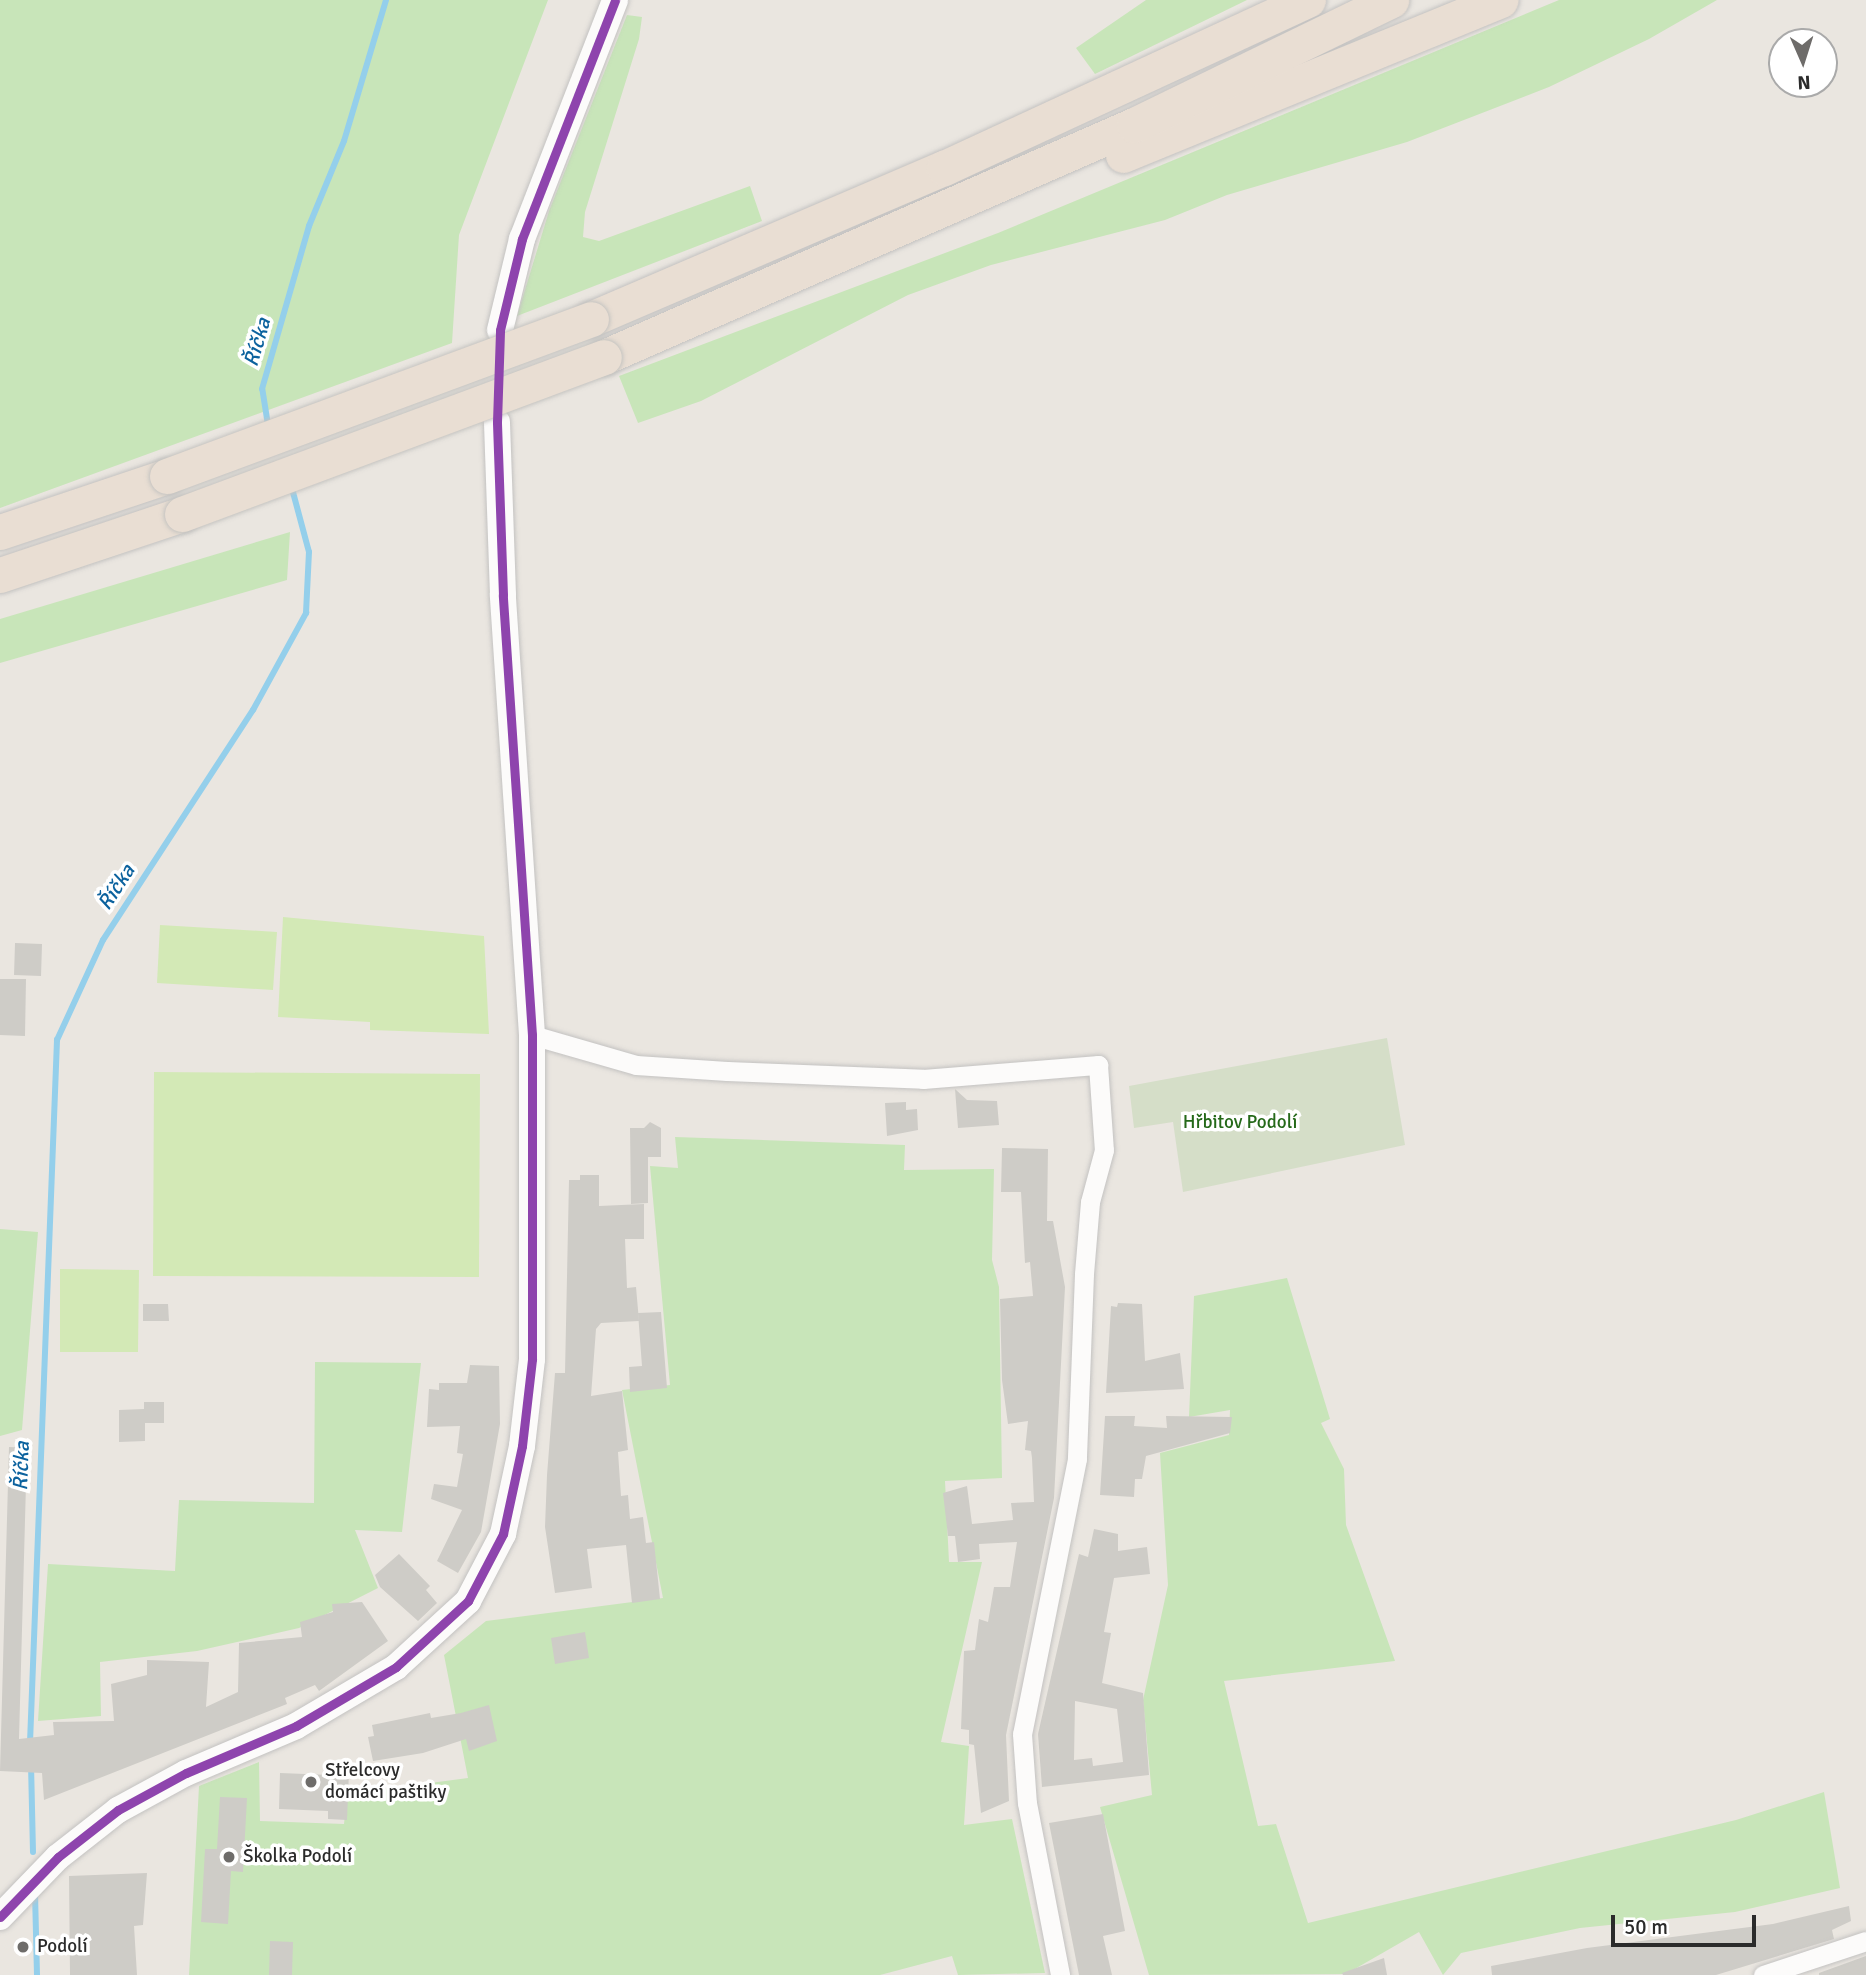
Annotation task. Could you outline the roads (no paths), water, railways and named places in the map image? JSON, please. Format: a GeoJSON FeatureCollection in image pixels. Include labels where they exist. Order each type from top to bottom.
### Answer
{"type":"FeatureCollection","features":[{"type":"Feature","properties":{"kind":"highway"},"geometry":{"type":"LineString","coordinates":[[1182,61],[1276,0]]}},
{"type":"Feature","properties":{"kind":"highway"},"geometry":{"type":"LineString","coordinates":[[0,532],[167,476],[592,319],[1182,61],[1308,0]]}},
{"type":"Feature","properties":{"kind":"highway"},"geometry":{"type":"LineString","coordinates":[[0,575],[182,514],[604,357],[734,303],[1134,125],[1391,0]]}},
{"type":"Feature","properties":{"kind":"highway"},"geometry":{"type":"LineString","coordinates":[[734,303],[904,244],[1500,0]]}},
{"type":"Feature","properties":{"kind":"street"},"geometry":{"type":"LineString","coordinates":[[500,330],[522,239],[615,0]]}},
{"type":"Feature","properties":{"kind":"street"},"geometry":{"type":"LineString","coordinates":[[0,1917],[49,1867],[118,1810],[186,1773],[296,1726],[348,1698],[396,1667],[468,1601],[503,1534],[522,1446],[532,1359],[532,1035],[503,595],[498,422]]}},
{"type":"Feature","properties":{"kind":"street"},"geometry":{"type":"LineString","coordinates":[[532,1035],[636,1065],[727,1071],[923,1079],[1098,1065],[1104,1150],[1090,1202],[1084,1274],[1077,1459],[1022,1734],[1027,1803],[1060,1975]]}},
{"type":"Feature","properties":{"kind":"street"},"geometry":{"type":"LineString","coordinates":[[1763,1975],[1866,1941]]}},
{"type":"Feature","properties":{"kind":"waterway","name":"Říčka"},"geometry":{"type":"LineString","coordinates":[[268,425],[262,389],[309,226],[344,141],[386,0]]}},
{"type":"Feature","properties":{"kind":"waterway","name":"Říčka"},"geometry":{"type":"LineString","coordinates":[[30,1743],[57,1040],[103,940],[253,710],[306,613],[309,552],[291,485]]}},
{"type":"Feature","properties":{"kind":"waterway","name":"Říčka"},"geometry":{"type":"LineString","coordinates":[[31,1764],[33,1852]]}},
{"type":"Feature","properties":{"kind":"waterway","name":"Říčka"},"geometry":{"type":"LineString","coordinates":[[35,1893],[37,1975]]}},
{"type":"Feature","properties":{"kind":"place","name":"Střelcovy domácí paštiky"},"geometry":{"type":"Point","coordinates":[311,1782]}},
{"type":"Feature","properties":{"kind":"place","name":"Školka Podolí"},"geometry":{"type":"Point","coordinates":[229,1857]}},
{"type":"Feature","properties":{"kind":"place","name":"Podolí"},"geometry":{"type":"Point","coordinates":[23,1947]}},
{"type":"Feature","properties":{"kind":"park label","name":"Hřbitov Podolí"},"geometry":{"type":"Point","coordinates":[1240,1123]}}]}
